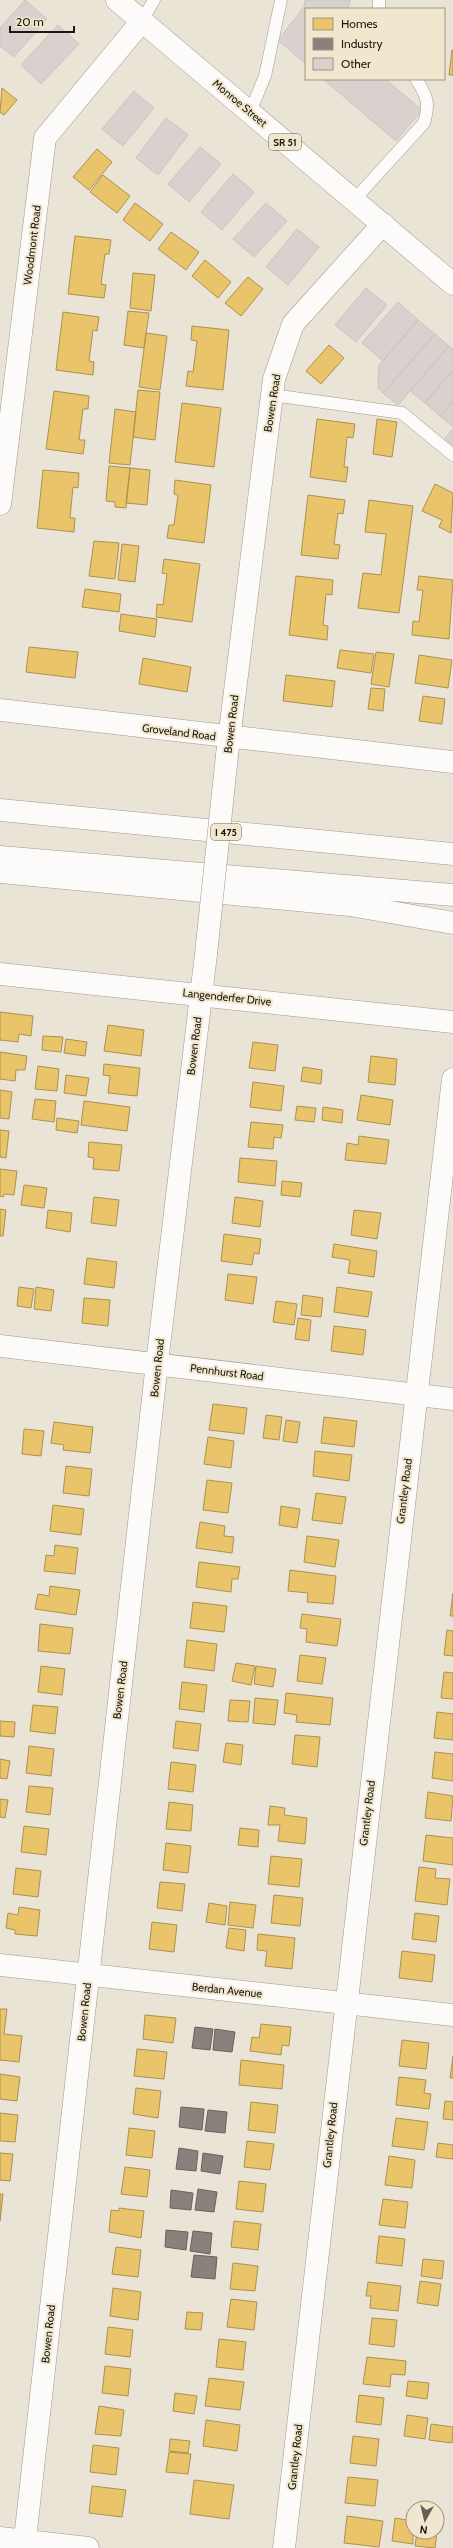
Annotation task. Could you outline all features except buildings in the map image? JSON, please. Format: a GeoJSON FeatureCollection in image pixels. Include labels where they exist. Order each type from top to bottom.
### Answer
{"type":"FeatureCollection","features":[{"type":"Feature","properties":{"kind":"main road","name":"Monroe Street"},"geometry":{"type":"LineString","coordinates":[[117,0],[453,284]]}},
{"type":"Feature","properties":{"kind":"main road","name":"Woodmont Road"},"geometry":{"type":"LineString","coordinates":[[0,504],[45,138],[142,21]]}},
{"type":"Feature","properties":{"kind":"main road","name":"Bowen Road"},"geometry":{"type":"LineString","coordinates":[[24,2544],[157,1363],[206,954],[228,746],[274,379],[293,324],[383,224]]}},
{"type":"Feature","properties":{"kind":"main road","name":"Groveland Road"},"geometry":{"type":"LineString","coordinates":[[0,710],[228,746],[453,762]]}},
{"type":"Feature","properties":{"kind":"main road","name":"I 475"},"geometry":{"type":"LineString","coordinates":[[0,810],[453,854]]}},
{"type":"Feature","properties":{"kind":"main road"},"geometry":{"type":"LineString","coordinates":[[0,857],[453,895]]}},
{"type":"Feature","properties":{"kind":"main road"},"geometry":{"type":"LineString","coordinates":[[0,872],[350,905],[453,923]]}},
{"type":"Feature","properties":{"kind":"main road","name":"Langenderfer Drive"},"geometry":{"type":"LineString","coordinates":[[0,974],[453,1022]]}},
{"type":"Feature","properties":{"kind":"main road","name":"Grantley Road"},"geometry":{"type":"LineString","coordinates":[[284,2548],[345,2002],[453,1079]]}},
{"type":"Feature","properties":{"kind":"main road","name":"Pennhurst Road"},"geometry":{"type":"LineString","coordinates":[[0,1346],[157,1363],[453,1399]]}},
{"type":"Feature","properties":{"kind":"main road","name":"Berdan Avenue"},"geometry":{"type":"LineString","coordinates":[[0,1965],[88,1976],[345,2002],[453,2015]]}},
{"type":"Feature","properties":{"kind":"main road"},"geometry":{"type":"LineString","coordinates":[[0,2538],[24,2544],[88,2548]]}},
{"type":"Feature","properties":{"kind":"lane"},"geometry":{"type":"LineString","coordinates":[[142,21],[154,0]]}},
{"type":"Feature","properties":{"kind":"lane"},"geometry":{"type":"LineString","coordinates":[[250,112],[266,76],[281,0]]}},
{"type":"Feature","properties":{"kind":"lane"},"geometry":{"type":"LineString","coordinates":[[354,200],[424,123],[429,107],[424,91],[417,80]]}},
{"type":"Feature","properties":{"kind":"lane"},"geometry":{"type":"LineString","coordinates":[[272,395],[402,413],[453,455]]}}]}
